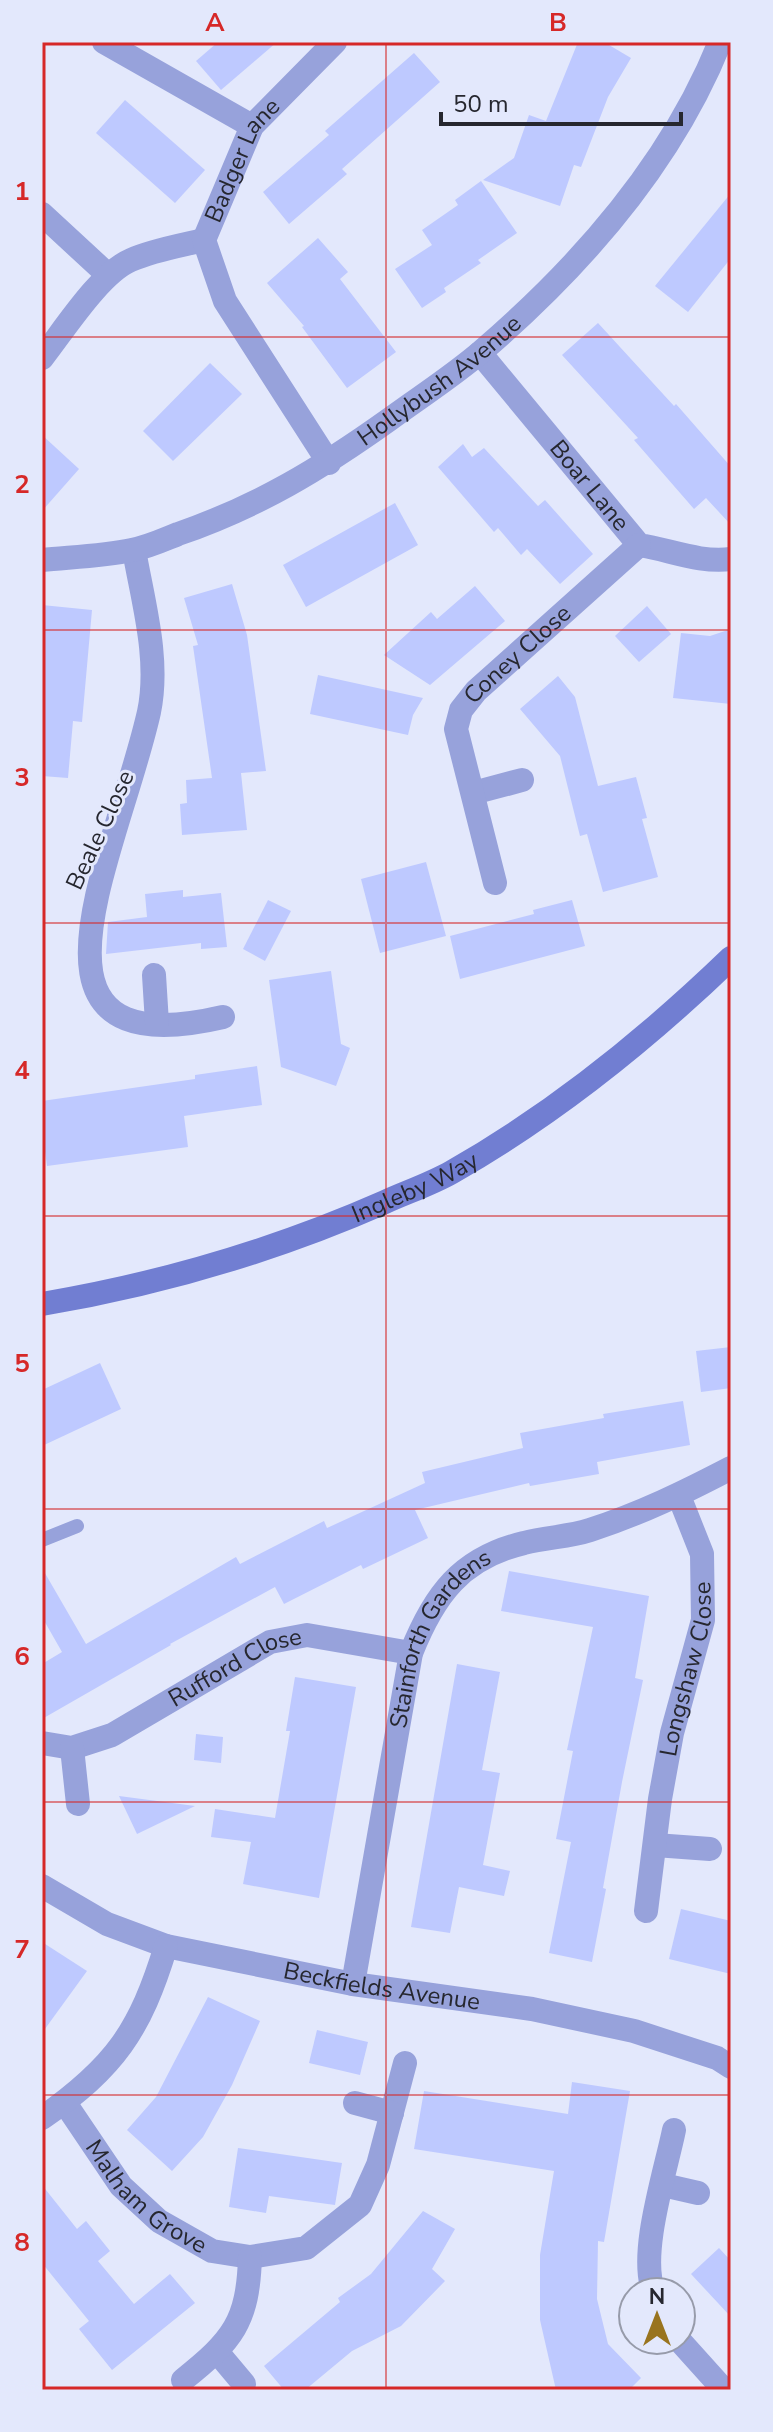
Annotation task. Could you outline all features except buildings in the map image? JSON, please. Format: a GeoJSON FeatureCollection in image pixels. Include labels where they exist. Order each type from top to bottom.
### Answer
{"type":"FeatureCollection","features":[{"type":"Feature","properties":{"kind":"street"},"geometry":{"type":"LineString","coordinates":[[104,42],[252,126]]}},
{"type":"Feature","properties":{"kind":"street","name":"Badger Lane"},"geometry":{"type":"LineString","coordinates":[[329,463],[225,301],[204,240],[252,126],[335,42]]}},
{"type":"Feature","properties":{"kind":"street","name":"Hollybush Avenue"},"geometry":{"type":"LineString","coordinates":[[42,560],[134,550],[236,512],[329,463],[480,353],[539,300],[625,205],[658,158],[705,78],[720,42]]}},
{"type":"Feature","properties":{"kind":"street"},"geometry":{"type":"LineString","coordinates":[[42,214],[108,275]]}},
{"type":"Feature","properties":{"kind":"street"},"geometry":{"type":"LineString","coordinates":[[42,358],[108,275],[128,261],[204,240]]}},
{"type":"Feature","properties":{"kind":"street","name":"Boar Lane"},"geometry":{"type":"LineString","coordinates":[[480,353],[639,545],[711,562],[731,559]]}},
{"type":"Feature","properties":{"kind":"street","name":"Coney Close"},"geometry":{"type":"LineString","coordinates":[[495,883],[456,729],[461,710],[476,691],[639,545]]}},
{"type":"Feature","properties":{"kind":"street","name":"Beale Close"},"geometry":{"type":"LineString","coordinates":[[77,876],[142,739],[150,709],[152,660],[134,550]]}},
{"type":"Feature","properties":{"kind":"street"},"geometry":{"type":"LineString","coordinates":[[473,793],[522,780]]}},
{"type":"Feature","properties":{"kind":"street","name":"Ingleby Way"},"geometry":{"type":"LineString","coordinates":[[42,1304],[240,1257],[320,1230],[450,1173],[580,1089],[689,998],[731,958]]}},
{"type":"Feature","properties":{"kind":"street"},"geometry":{"type":"LineString","coordinates":[[154,975],[157,1023]]}},
{"type":"Feature","properties":{"kind":"street"},"geometry":{"type":"LineString","coordinates":[[94,1022],[186,1022],[223,1017]]}},
{"type":"Feature","properties":{"kind":"street","name":"Stainforth Gardens"},"geometry":{"type":"LineString","coordinates":[[353,1984],[411,1653],[422,1624],[439,1595],[459,1572],[487,1556],[522,1543],[585,1531],[679,1496],[731,1468]]}},
{"type":"Feature","properties":{"kind":"street","name":"Longshaw Close"},"geometry":{"type":"LineString","coordinates":[[646,1911],[672,1733],[703,1620],[702,1554],[679,1496]]}},
{"type":"Feature","properties":{"kind":"street","name":"Rufford Close"},"geometry":{"type":"LineString","coordinates":[[42,1743],[72,1748],[112,1735],[270,1642],[307,1635],[411,1653]]}},
{"type":"Feature","properties":{"kind":"street"},"geometry":{"type":"LineString","coordinates":[[72,1748],[78,1804]]}},
{"type":"Feature","properties":{"kind":"street"},"geometry":{"type":"LineString","coordinates":[[655,1845],[710,1849]]}},
{"type":"Feature","properties":{"kind":"street","name":"Beckfields Avenue"},"geometry":{"type":"LineString","coordinates":[[42,1886],[107,1924],[166,1946],[353,1984],[532,2009],[619,2027],[717,2058],[731,2067]]}},
{"type":"Feature","properties":{"kind":"street"},"geometry":{"type":"LineString","coordinates":[[42,2118],[91,2082],[128,2036],[141,2016],[166,1946]]}},
{"type":"Feature","properties":{"kind":"street","name":"Malham Grove"},"geometry":{"type":"LineString","coordinates":[[65,2103],[121,2186],[159,2221],[212,2251],[250,2257],[306,2248],[360,2205],[378,2165],[405,2063]]}},
{"type":"Feature","properties":{"kind":"street"},"geometry":{"type":"LineString","coordinates":[[355,2103],[392,2113]]}},
{"type":"Feature","properties":{"kind":"street"},"geometry":{"type":"LineString","coordinates":[[652,2276],[649,2258],[674,2130]]}},
{"type":"Feature","properties":{"kind":"street"},"geometry":{"type":"LineString","coordinates":[[663,2185],[698,2193]]}},
{"type":"Feature","properties":{"kind":"street"},"geometry":{"type":"LineString","coordinates":[[183,2380],[218,2353],[240,2321],[249,2288],[250,2257]]}},
{"type":"Feature","properties":{"kind":"street"},"geometry":{"type":"LineString","coordinates":[[218,2353],[244,2384]]}},
{"type":"Feature","properties":{"kind":"street"},"geometry":{"type":"LineString","coordinates":[[693,2356],[724,2390]]}},
{"type":"Feature","properties":{"kind":"lane"},"geometry":{"type":"LineString","coordinates":[[42,1540],[77,1526]]}}]}
